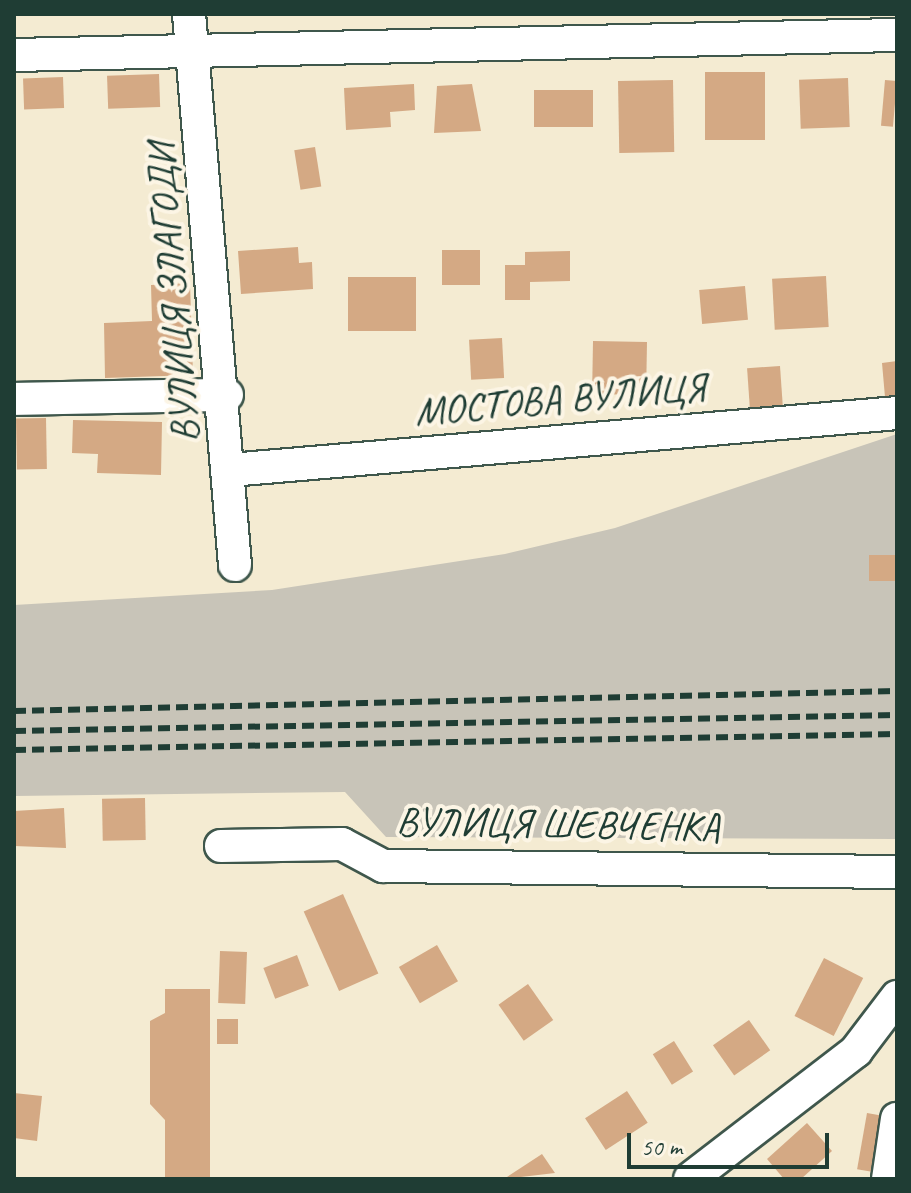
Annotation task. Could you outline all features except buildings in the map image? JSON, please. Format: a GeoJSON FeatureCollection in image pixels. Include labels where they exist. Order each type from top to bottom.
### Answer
{"type":"FeatureCollection","features":[{"type":"Feature","properties":{"kind":"street","name":"ВУЛИЦЯ ЗЛАГОДИ"},"geometry":{"type":"LineString","coordinates":[[189,14],[227,395],[235,565]]}},
{"type":"Feature","properties":{"kind":"street"},"geometry":{"type":"LineString","coordinates":[[14,55],[897,35]]}},
{"type":"Feature","properties":{"kind":"street"},"geometry":{"type":"LineString","coordinates":[[14,399],[227,395]]}},
{"type":"Feature","properties":{"kind":"street","name":"МОСТОВА ВУЛИЦЯ"},"geometry":{"type":"LineString","coordinates":[[230,470],[897,413]]}},
{"type":"Feature","properties":{"kind":"street","name":"ВУЛИЦЯ ШЕВЧЕНКА"},"geometry":{"type":"LineString","coordinates":[[221,846],[342,844],[383,866],[897,872]]}},
{"type":"Feature","properties":{"kind":"street"},"geometry":{"type":"LineString","coordinates":[[690,1179],[856,1051],[897,997]]}},
{"type":"Feature","properties":{"kind":"street"},"geometry":{"type":"LineString","coordinates":[[888,1179],[897,1119]]}},
{"type":"Feature","properties":{"kind":"shaded area"},"geometry":{"type":"Polygon","coordinates":[[[897,434],[897,839],[386,837],[345,792],[14,796],[14,605],[272,590],[505,554],[615,528],[897,434]]]}},
{"type":"Feature","properties":{"kind":"railway"},"geometry":{"type":"LineString","coordinates":[[14,711],[897,691]]}},
{"type":"Feature","properties":{"kind":"railway"},"geometry":{"type":"LineString","coordinates":[[14,731],[897,715]]}},
{"type":"Feature","properties":{"kind":"railway"},"geometry":{"type":"LineString","coordinates":[[14,750],[897,734]]}}]}
